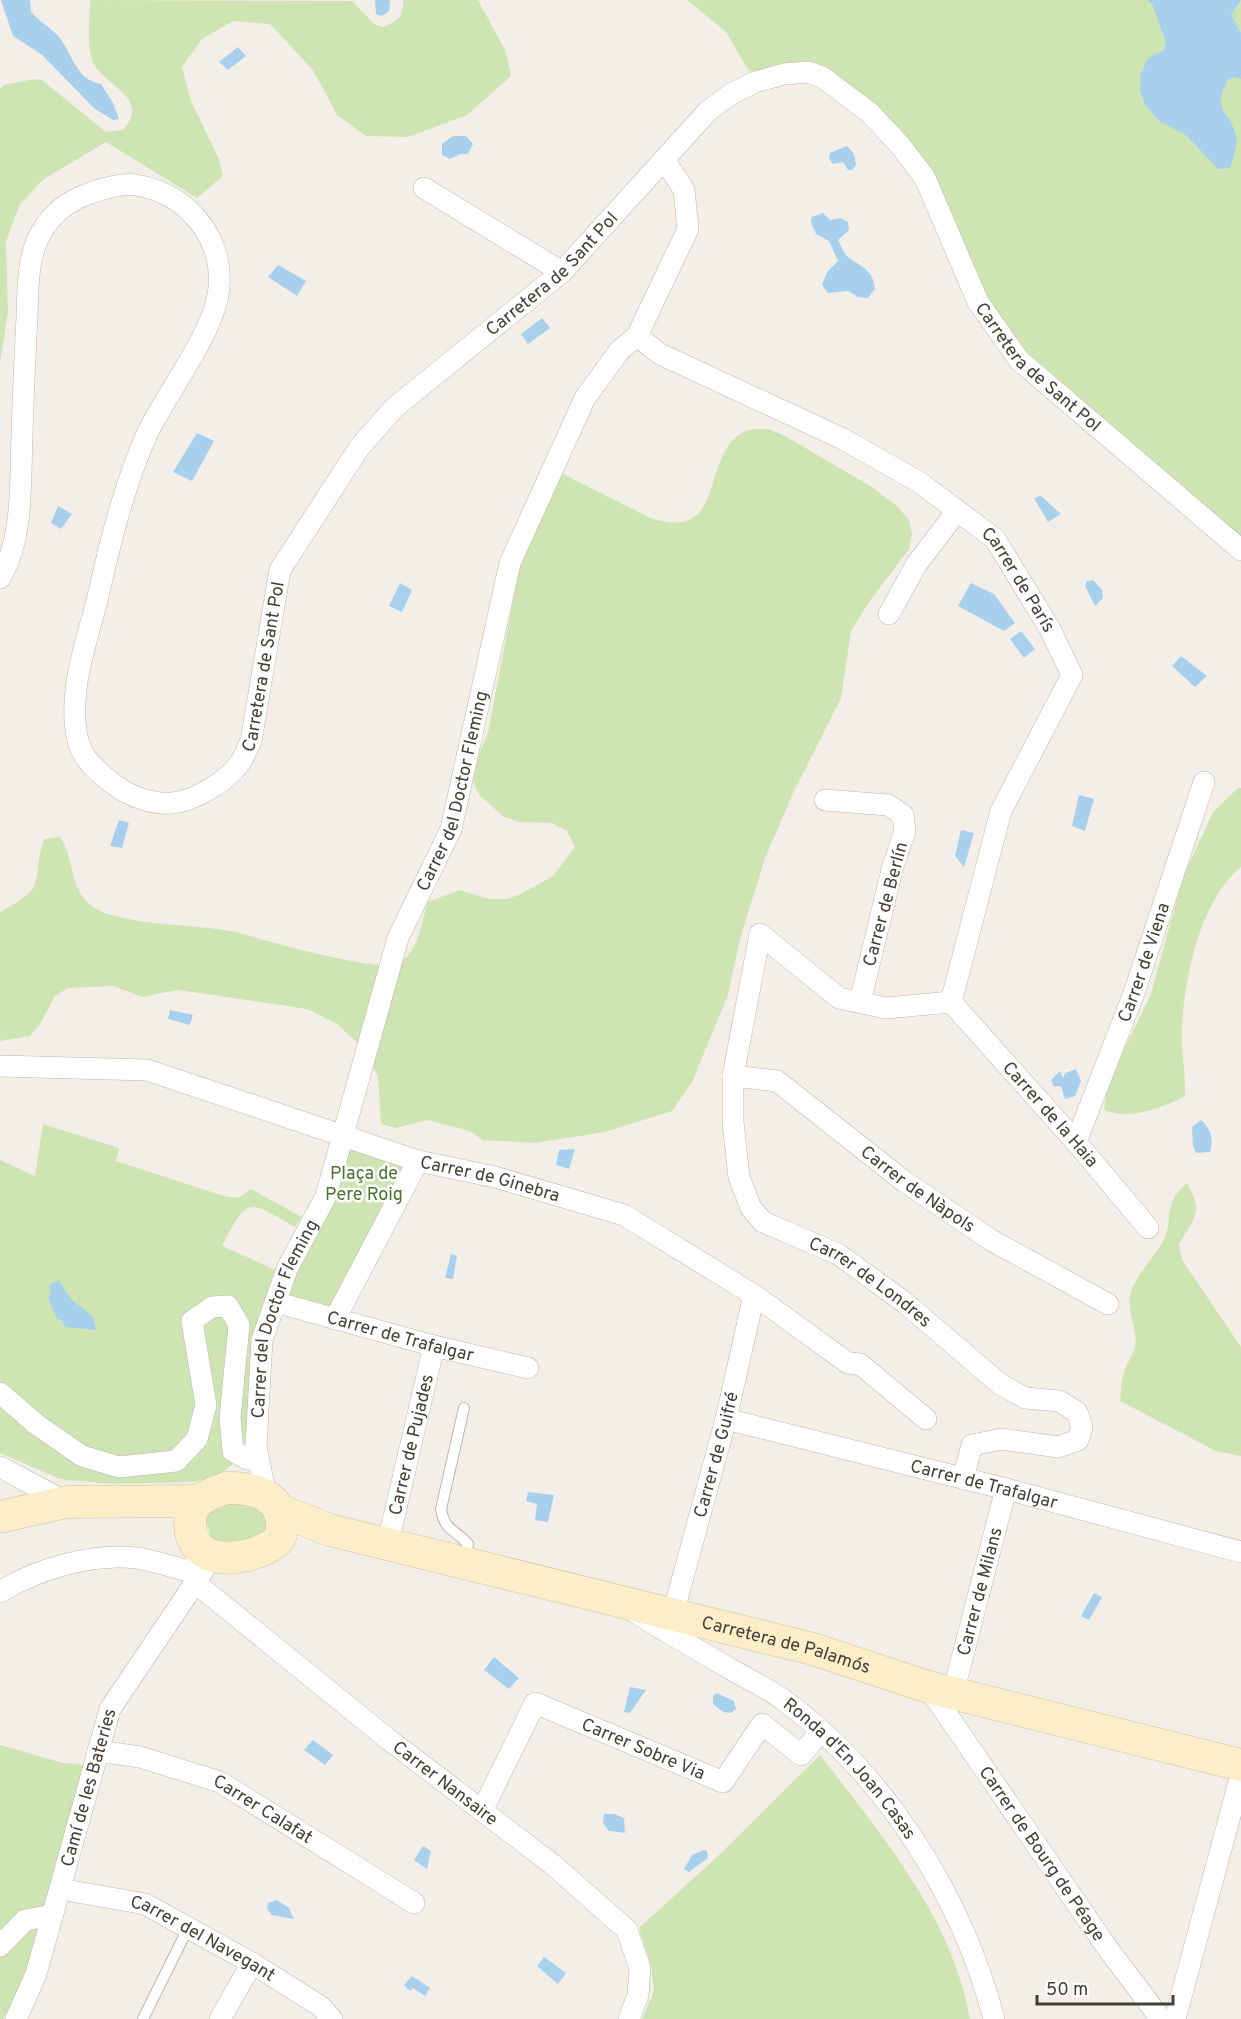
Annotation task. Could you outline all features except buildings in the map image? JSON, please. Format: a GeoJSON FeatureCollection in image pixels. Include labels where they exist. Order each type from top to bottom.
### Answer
{"type":"FeatureCollection","features":[{"type":"Feature","properties":{"kind":"main road","name":"Carretera de Palamós"},"geometry":{"type":"LineString","coordinates":[[330,1530],[277,1542],[258,1553],[206,1532],[248,1489],[330,1530],[388,1542],[813,1649],[940,1690],[1241,1765]]}},
{"type":"Feature","properties":{"kind":"main road"},"geometry":{"type":"LineString","coordinates":[[0,1517],[66,1502],[154,1501],[206,1532]]}},
{"type":"Feature","properties":{"kind":"main road"},"geometry":{"type":"LineString","coordinates":[[272,1503],[283,1522],[277,1542]]}},
{"type":"Feature","properties":{"kind":"street","name":"Carretera de Sant Pol"},"geometry":{"type":"LineString","coordinates":[[0,578],[16,534],[28,299],[32,256],[39,235],[48,222],[72,200],[112,186],[134,185],[164,192],[200,221],[213,240],[219,260],[219,289],[210,318],[192,356],[147,433],[116,522],[77,681],[75,728],[84,753],[103,776],[130,796],[171,803],[197,795],[226,778],[240,763],[251,741],[280,570],[359,448],[394,408],[562,272],[708,111],[731,94],[755,82],[784,74],[808,72],[822,77],[870,113],[899,144],[925,178],[978,302],[1019,360],[1241,550]]}},
{"type":"Feature","properties":{"kind":"street","name":"Carrer del Doctor Fleming"},"geometry":{"type":"LineString","coordinates":[[272,1503],[251,1453],[262,1340],[287,1269],[326,1196],[398,938],[451,828],[510,563],[585,398],[620,350],[637,336],[688,229],[684,190],[665,161]]}},
{"type":"Feature","properties":{"kind":"street"},"geometry":{"type":"LineString","coordinates":[[424,188],[562,272]]}},
{"type":"Feature","properties":{"kind":"street","name":"Carrer de París"},"geometry":{"type":"LineString","coordinates":[[637,336],[660,354],[843,439],[919,482],[995,539],[1050,629],[1072,675],[1001,811],[951,1002]]}},
{"type":"Feature","properties":{"kind":"street"},"geometry":{"type":"LineString","coordinates":[[889,614],[916,565],[957,511]]}},
{"type":"Feature","properties":{"kind":"street","name":"Carrer de Viena"},"geometry":{"type":"LineString","coordinates":[[1076,1142],[1134,993],[1204,782]]}},
{"type":"Feature","properties":{"kind":"street","name":"Carrer de Berlín"},"geometry":{"type":"LineString","coordinates":[[825,800],[888,805],[903,815],[905,831],[893,866],[860,1002]]}},
{"type":"Feature","properties":{"kind":"street","name":"Carrer de Londres"},"geometry":{"type":"LineString","coordinates":[[860,1002],[838,998],[760,934],[733,1076],[733,1122],[739,1177],[751,1208],[763,1222],[838,1254],[904,1302],[1000,1384],[1025,1398],[1059,1401],[1077,1412],[1082,1427],[1078,1440],[1058,1447],[1002,1439],[972,1444],[963,1478]]}},
{"type":"Feature","properties":{"kind":"street"},"geometry":{"type":"LineString","coordinates":[[860,1002],[886,1008],[951,1002]]}},
{"type":"Feature","properties":{"kind":"street","name":"Carrer de la Haia"},"geometry":{"type":"LineString","coordinates":[[951,1002],[1076,1142],[1148,1228]]}},
{"type":"Feature","properties":{"kind":"street","name":"Carrer de Ginebra"},"geometry":{"type":"LineString","coordinates":[[0,1066],[147,1070],[418,1161],[495,1177],[624,1215],[754,1295],[848,1363],[860,1365],[926,1419]]}},
{"type":"Feature","properties":{"kind":"street","name":"Carrer de Nàpols"},"geometry":{"type":"LineString","coordinates":[[733,1076],[777,1081],[905,1182],[981,1233],[1108,1304]]}},
{"type":"Feature","properties":{"kind":"street"},"geometry":{"type":"LineString","coordinates":[[335,1319],[418,1161]]}},
{"type":"Feature","properties":{"kind":"street","name":"Carrer de Guifré"},"geometry":{"type":"LineString","coordinates":[[673,1614],[726,1419],[754,1295]]}},
{"type":"Feature","properties":{"kind":"street","name":"Carrer de Trafalgar"},"geometry":{"type":"LineString","coordinates":[[275,1302],[434,1346],[528,1368]]}},
{"type":"Feature","properties":{"kind":"street"},"geometry":{"type":"LineString","coordinates":[[0,1393],[36,1424],[82,1456],[119,1467],[176,1461],[197,1439],[206,1405],[192,1321],[212,1307],[228,1306],[239,1325],[230,1418],[233,1451],[251,1453],[206,1532],[135,1558],[71,1562],[19,1580],[0,1592]]}},
{"type":"Feature","properties":{"kind":"street","name":"Carrer de Pujades"},"geometry":{"type":"LineString","coordinates":[[388,1542],[434,1346]]}},
{"type":"Feature","properties":{"kind":"street","name":"Carrer de Trafalgar"},"geometry":{"type":"LineString","coordinates":[[726,1419],[1241,1551]]}},
{"type":"Feature","properties":{"kind":"street"},"geometry":{"type":"LineString","coordinates":[[0,1467],[66,1502]]}},
{"type":"Feature","properties":{"kind":"street","name":"Carrer de Milans"},"geometry":{"type":"LineString","coordinates":[[940,1690],[1006,1489]]}},
{"type":"Feature","properties":{"kind":"street","name":"Camí de les Bateries"},"geometry":{"type":"LineString","coordinates":[[16,2019],[36,1974],[110,1709],[206,1532]]}},
{"type":"Feature","properties":{"kind":"street","name":"Carrer Nansaire"},"geometry":{"type":"LineString","coordinates":[[206,1532],[198,1585],[388,1739],[552,1863],[627,1930],[640,1968],[638,1995],[629,2019]]}},
{"type":"Feature","properties":{"kind":"street","name":"Ronda d'En Joan Casas"},"geometry":{"type":"LineString","coordinates":[[612,1599],[784,1700],[821,1731],[872,1784],[901,1822],[952,1904],[985,1984],[994,2019]]}},
{"type":"Feature","properties":{"kind":"street","name":"Carrer de Bourg de Péage"},"geometry":{"type":"LineString","coordinates":[[940,1690],[1108,1949],[1161,2019]]}},
{"type":"Feature","properties":{"kind":"street","name":"Carrer Sobre Via"},"geometry":{"type":"LineString","coordinates":[[482,1811],[535,1703],[723,1782],[762,1724],[801,1755],[821,1731]]}},
{"type":"Feature","properties":{"kind":"street","name":"Carrer Calafat"},"geometry":{"type":"LineString","coordinates":[[98,1751],[140,1756],[220,1782],[414,1903]]}},
{"type":"Feature","properties":{"kind":"street"},"geometry":{"type":"LineString","coordinates":[[1175,2019],[1241,1775]]}},
{"type":"Feature","properties":{"kind":"street","name":"Carrer del Navegant"},"geometry":{"type":"LineString","coordinates":[[60,1889],[145,1904],[189,1926],[252,1963],[320,2006],[332,2019]]}},
{"type":"Feature","properties":{"kind":"street"},"geometry":{"type":"LineString","coordinates":[[0,1946],[25,1920],[52,1915]]}},
{"type":"Feature","properties":{"kind":"street"},"geometry":{"type":"LineString","coordinates":[[220,2019],[252,1963]]}},
{"type":"Feature","properties":{"kind":"lane"},"geometry":{"type":"LineString","coordinates":[[464,1408],[441,1509],[444,1521],[451,1532],[461,1536],[468,1544],[464,1561]]}},
{"type":"Feature","properties":{"kind":"lane"},"geometry":{"type":"LineString","coordinates":[[143,2019],[189,1926]]}},
{"type":"Feature","properties":{"kind":"green space"},"geometry":{"type":"Polygon","coordinates":[[[90,0],[352,1],[374,24],[383,27],[399,18],[403,10],[403,0],[478,0],[506,52],[511,76],[467,115],[408,137],[366,136],[337,115],[313,70],[270,24],[233,21],[202,39],[182,67],[191,101],[219,159],[223,176],[197,198],[106,142],[44,179],[20,204],[6,242],[8,312],[0,363],[0,89],[4,85],[34,79],[42,80],[106,132],[123,130],[130,119],[132,109],[129,100],[98,70],[93,62],[89,39],[90,0]]]}},
{"type":"Feature","properties":{"kind":"green space"},"geometry":{"type":"Polygon","coordinates":[[[687,0],[1241,0],[1241,539],[1024,354],[983,296],[932,181],[816,67],[749,71],[726,32],[687,0]]]}},
{"type":"Feature","properties":{"kind":"green space"},"geometry":{"type":"Polygon","coordinates":[[[752,429],[769,429],[785,436],[872,487],[898,507],[909,520],[912,534],[909,549],[869,602],[851,631],[841,698],[794,791],[765,858],[740,939],[728,995],[692,1082],[672,1111],[605,1132],[535,1143],[483,1140],[469,1131],[427,1120],[396,1128],[381,1124],[378,1076],[361,1046],[337,1024],[307,1009],[177,990],[142,997],[113,986],[68,988],[55,996],[40,1024],[30,1036],[0,1041],[0,912],[32,890],[44,839],[60,837],[79,891],[92,906],[104,913],[139,921],[220,929],[370,964],[400,963],[406,958],[415,944],[428,902],[459,890],[490,899],[507,899],[553,876],[575,847],[567,831],[551,823],[518,822],[503,816],[479,795],[473,781],[475,763],[488,733],[519,569],[555,470],[653,519],[676,522],[691,519],[701,510],[708,497],[726,450],[738,436],[752,429]]]}},
{"type":"Feature","properties":{"kind":"green space"},"geometry":{"type":"Polygon","coordinates":[[[1238,788],[1241,788],[1241,867],[1227,881],[1215,899],[1196,943],[1190,966],[1183,1012],[1185,1096],[1145,1112],[1125,1114],[1104,1110],[1108,1082],[1151,994],[1183,877],[1213,812],[1238,788]]]}},
{"type":"Feature","properties":{"kind":"green space"},"geometry":{"type":"Polygon","coordinates":[[[43,1124],[119,1148],[116,1161],[224,1196],[238,1198],[251,1189],[302,1217],[295,1227],[267,1211],[251,1207],[244,1210],[238,1218],[222,1246],[276,1270],[250,1395],[245,1442],[231,1466],[218,1475],[194,1482],[110,1484],[60,1479],[0,1453],[0,1160],[35,1176],[43,1124]]]}},
{"type":"Feature","properties":{"kind":"green space","name":"Plaça de Pere Roig"},"geometry":{"type":"Polygon","coordinates":[[[344,1138],[418,1161],[335,1319],[275,1302],[344,1138]]]}},
{"type":"Feature","properties":{"kind":"green space"},"geometry":{"type":"Polygon","coordinates":[[[1187,1183],[1196,1208],[1193,1221],[1179,1244],[1182,1260],[1241,1347],[1241,1456],[1216,1451],[1120,1401],[1123,1376],[1136,1341],[1129,1302],[1132,1289],[1161,1245],[1168,1228],[1171,1206],[1179,1191],[1187,1183]]]}},
{"type":"Feature","properties":{"kind":"green space"},"geometry":{"type":"Polygon","coordinates":[[[248,1502],[269,1516],[268,1533],[227,1545],[211,1538],[205,1517],[209,1512],[224,1504],[248,1502]]]}},
{"type":"Feature","properties":{"kind":"green space"},"geometry":{"type":"Polygon","coordinates":[[[0,1745],[63,1763],[86,1765],[24,1983],[3,2019],[0,2019],[0,1745]]]}},
{"type":"Feature","properties":{"kind":"green space"},"geometry":{"type":"Polygon","coordinates":[[[820,1755],[890,1847],[931,1912],[948,1947],[961,1982],[970,2019],[642,2019],[654,1991],[651,1966],[639,1928],[718,1856],[820,1755]]]}},
{"type":"Feature","properties":{"kind":"water"},"geometry":{"type":"Polygon","coordinates":[[[1,0],[30,0],[31,12],[59,37],[80,72],[92,81],[101,84],[113,103],[119,119],[113,120],[95,109],[41,54],[13,36],[1,0]]]}},
{"type":"Feature","properties":{"kind":"water"},"geometry":{"type":"Polygon","coordinates":[[[375,0],[390,0],[389,11],[382,16],[376,14],[375,0]]]}},
{"type":"Feature","properties":{"kind":"water"},"geometry":{"type":"Polygon","coordinates":[[[1147,0],[1241,0],[1231,15],[1241,33],[1241,79],[1234,77],[1228,80],[1221,99],[1223,110],[1236,136],[1236,148],[1230,168],[1218,169],[1187,136],[1159,121],[1145,105],[1140,90],[1141,73],[1148,58],[1164,50],[1166,42],[1152,4],[1147,0]]]}},
{"type":"Feature","properties":{"kind":"water"},"geometry":{"type":"Polygon","coordinates":[[[238,47],[246,56],[228,70],[219,62],[238,47]]]}},
{"type":"Feature","properties":{"kind":"water"},"geometry":{"type":"Polygon","coordinates":[[[453,136],[466,136],[473,144],[468,154],[460,154],[450,159],[442,155],[442,144],[453,136]]]}},
{"type":"Feature","properties":{"kind":"water"},"geometry":{"type":"Polygon","coordinates":[[[847,146],[854,154],[856,165],[852,170],[848,170],[843,162],[833,164],[829,159],[830,153],[847,146]]]}},
{"type":"Feature","properties":{"kind":"water"},"geometry":{"type":"Polygon","coordinates":[[[823,213],[830,220],[841,218],[848,222],[849,230],[838,240],[846,255],[872,277],[875,289],[868,298],[858,297],[848,291],[828,293],[822,285],[827,272],[838,261],[829,241],[816,234],[811,223],[812,217],[823,213]]]}},
{"type":"Feature","properties":{"kind":"water"},"geometry":{"type":"Polygon","coordinates":[[[278,265],[306,281],[297,296],[268,277],[278,265]]]}},
{"type":"Feature","properties":{"kind":"water"},"geometry":{"type":"Polygon","coordinates":[[[542,318],[550,328],[528,344],[521,334],[542,318]]]}},
{"type":"Feature","properties":{"kind":"water"},"geometry":{"type":"Polygon","coordinates":[[[197,433],[214,441],[192,481],[173,472],[197,433]]]}},
{"type":"Feature","properties":{"kind":"water"},"geometry":{"type":"Polygon","coordinates":[[[1041,496],[1061,514],[1048,522],[1034,498],[1041,496]]]}},
{"type":"Feature","properties":{"kind":"water"},"geometry":{"type":"Polygon","coordinates":[[[58,506],[72,514],[61,529],[51,523],[58,506]]]}},
{"type":"Feature","properties":{"kind":"water"},"geometry":{"type":"Polygon","coordinates":[[[1093,580],[1102,590],[1103,598],[1095,606],[1085,586],[1087,581],[1093,580]]]}},
{"type":"Feature","properties":{"kind":"water"},"geometry":{"type":"Polygon","coordinates":[[[400,583],[412,590],[402,612],[389,606],[400,583]]]}},
{"type":"Feature","properties":{"kind":"water"},"geometry":{"type":"Polygon","coordinates":[[[971,583],[994,594],[1015,623],[1004,631],[958,606],[971,583]]]}},
{"type":"Feature","properties":{"kind":"water"},"geometry":{"type":"Polygon","coordinates":[[[1021,631],[1035,649],[1024,658],[1010,639],[1021,631]]]}},
{"type":"Feature","properties":{"kind":"water"},"geometry":{"type":"Polygon","coordinates":[[[1181,656],[1207,676],[1195,687],[1172,666],[1181,656]]]}},
{"type":"Feature","properties":{"kind":"water"},"geometry":{"type":"Polygon","coordinates":[[[1079,795],[1094,799],[1085,831],[1072,826],[1079,795]]]}},
{"type":"Feature","properties":{"kind":"water"},"geometry":{"type":"Polygon","coordinates":[[[119,820],[129,823],[122,848],[110,846],[119,820]]]}},
{"type":"Feature","properties":{"kind":"water"},"geometry":{"type":"Polygon","coordinates":[[[961,830],[974,833],[964,867],[955,856],[961,830]]]}},
{"type":"Feature","properties":{"kind":"water"},"geometry":{"type":"Polygon","coordinates":[[[170,1010],[193,1015],[190,1025],[168,1019],[170,1010]]]}},
{"type":"Feature","properties":{"kind":"water"},"geometry":{"type":"Polygon","coordinates":[[[1076,1069],[1081,1081],[1075,1096],[1065,1099],[1061,1086],[1054,1087],[1051,1080],[1060,1071],[1063,1078],[1065,1073],[1076,1069]]]}},
{"type":"Feature","properties":{"kind":"water"},"geometry":{"type":"Polygon","coordinates":[[[1201,1120],[1209,1130],[1212,1139],[1211,1148],[1210,1152],[1196,1153],[1193,1146],[1192,1127],[1201,1120]]]}},
{"type":"Feature","properties":{"kind":"water"},"geometry":{"type":"Polygon","coordinates":[[[575,1149],[569,1169],[556,1165],[559,1150],[575,1149]]]}},
{"type":"Feature","properties":{"kind":"water"},"geometry":{"type":"Polygon","coordinates":[[[451,1254],[457,1256],[453,1279],[445,1278],[451,1254]]]}},
{"type":"Feature","properties":{"kind":"water"},"geometry":{"type":"Polygon","coordinates":[[[59,1280],[71,1299],[94,1319],[96,1330],[65,1327],[61,1320],[57,1319],[48,1298],[51,1294],[49,1285],[59,1280]]]}},
{"type":"Feature","properties":{"kind":"water"},"geometry":{"type":"Polygon","coordinates":[[[528,1492],[554,1495],[548,1522],[535,1520],[537,1504],[526,1501],[528,1492]]]}},
{"type":"Feature","properties":{"kind":"water"},"geometry":{"type":"Polygon","coordinates":[[[1094,1593],[1102,1597],[1089,1620],[1081,1616],[1094,1593]]]}},
{"type":"Feature","properties":{"kind":"water"},"geometry":{"type":"Polygon","coordinates":[[[494,1657],[519,1678],[509,1689],[484,1670],[494,1657]]]}},
{"type":"Feature","properties":{"kind":"water"},"geometry":{"type":"Polygon","coordinates":[[[630,1687],[646,1690],[630,1713],[624,1712],[630,1687]]]}},
{"type":"Feature","properties":{"kind":"water"},"geometry":{"type":"Polygon","coordinates":[[[717,1693],[734,1701],[736,1709],[731,1713],[723,1712],[713,1704],[713,1696],[717,1693]]]}},
{"type":"Feature","properties":{"kind":"water"},"geometry":{"type":"Polygon","coordinates":[[[313,1740],[333,1755],[325,1765],[304,1750],[313,1740]]]}},
{"type":"Feature","properties":{"kind":"water"},"geometry":{"type":"Polygon","coordinates":[[[604,1814],[615,1814],[624,1818],[625,1833],[609,1831],[603,1823],[604,1814]]]}},
{"type":"Feature","properties":{"kind":"water"},"geometry":{"type":"Polygon","coordinates":[[[423,1846],[431,1851],[427,1869],[414,1860],[423,1846]]]}},
{"type":"Feature","properties":{"kind":"water"},"geometry":{"type":"Polygon","coordinates":[[[703,1850],[707,1851],[708,1858],[689,1872],[684,1869],[692,1855],[703,1850]]]}},
{"type":"Feature","properties":{"kind":"water"},"geometry":{"type":"Polygon","coordinates":[[[277,1900],[289,1908],[294,1919],[272,1915],[267,1909],[268,1903],[277,1900]]]}},
{"type":"Feature","properties":{"kind":"water"},"geometry":{"type":"Polygon","coordinates":[[[544,1957],[566,1973],[558,1984],[537,1966],[544,1957]]]}},
{"type":"Feature","properties":{"kind":"water"},"geometry":{"type":"Polygon","coordinates":[[[412,1976],[430,1988],[425,1996],[413,1988],[410,1991],[404,1985],[412,1976]]]}}]}
